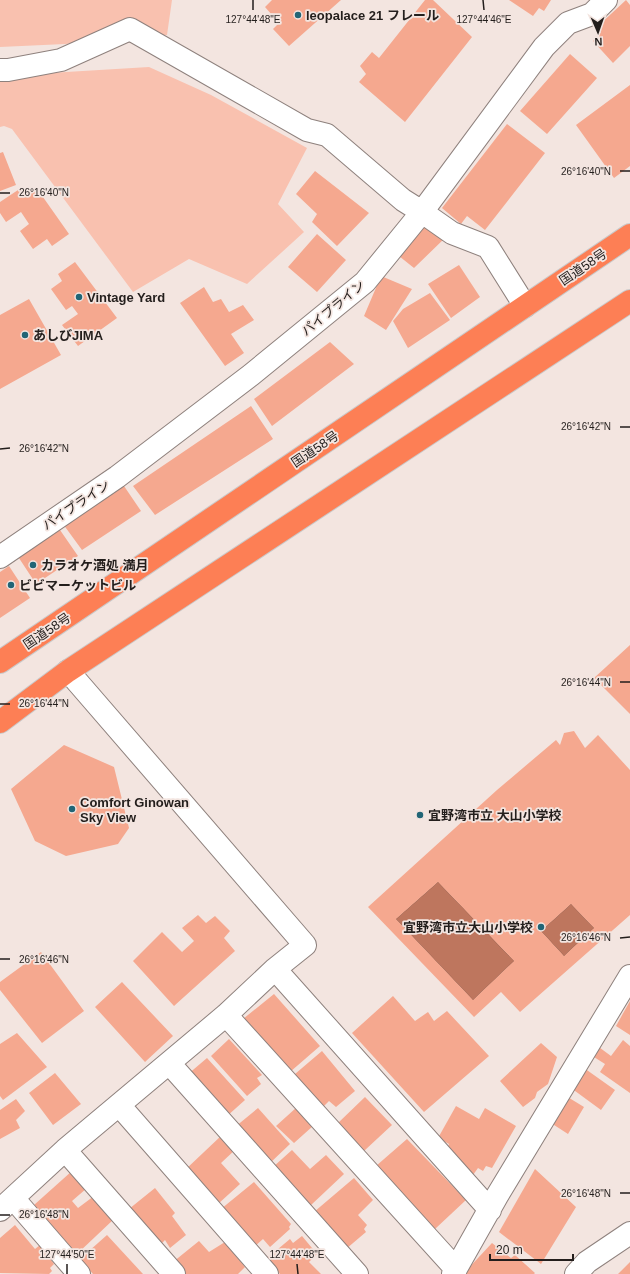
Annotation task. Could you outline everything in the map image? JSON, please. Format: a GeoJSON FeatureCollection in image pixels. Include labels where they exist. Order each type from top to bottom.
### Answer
{"type":"FeatureCollection","features":[{"type":"Feature","properties":{"kind":"highway","name":"国道58号"},"geometry":{"type":"LineString","coordinates":[[0,662],[630,235]]}},
{"type":"Feature","properties":{"kind":"highway"},"geometry":{"type":"LineString","coordinates":[[0,722],[68,671],[630,301]]}},
{"type":"Feature","properties":{"kind":"street","name":"パイプライン"},"geometry":{"type":"LineString","coordinates":[[0,557],[117,477],[252,375],[365,282],[422,212],[544,47],[568,23],[592,14],[606,0]]}},
{"type":"Feature","properties":{"kind":"street"},"geometry":{"type":"LineString","coordinates":[[0,70],[8,70],[61,60],[130,29],[307,130],[327,135],[403,200],[452,234],[488,247],[525,306]]}},
{"type":"Feature","properties":{"kind":"street"},"geometry":{"type":"LineString","coordinates":[[68,671],[304,945],[275,969],[226,1015],[66,1150],[6,1204],[79,1274]]}},
{"type":"Feature","properties":{"kind":"street"},"geometry":{"type":"LineString","coordinates":[[275,969],[490,1210]]}},
{"type":"Feature","properties":{"kind":"street"},"geometry":{"type":"LineString","coordinates":[[226,1015],[454,1273],[630,976]]}},
{"type":"Feature","properties":{"kind":"street"},"geometry":{"type":"LineString","coordinates":[[168,1063],[357,1274]]}},
{"type":"Feature","properties":{"kind":"street"},"geometry":{"type":"LineString","coordinates":[[120,1105],[267,1274]]}},
{"type":"Feature","properties":{"kind":"street"},"geometry":{"type":"LineString","coordinates":[[66,1150],[174,1274]]}},
{"type":"Feature","properties":{"kind":"street"},"geometry":{"type":"LineString","coordinates":[[576,1274],[587,1262],[630,1234]]}},
{"type":"Feature","properties":{"kind":"shaded area"},"geometry":{"type":"Polygon","coordinates":[[[0,0],[172,0],[167,35],[65,44],[0,47],[0,0]]]}},
{"type":"Feature","properties":{"kind":"shaded area"},"geometry":{"type":"Polygon","coordinates":[[[149,67],[211,95],[307,148],[278,204],[304,232],[247,284],[189,259],[133,292],[12,129],[4,126],[0,127],[0,76],[149,67]]]}},
{"type":"Feature","properties":{"kind":"shaded area"},"geometry":{"type":"Polygon","coordinates":[[[438,882],[514,961],[473,1000],[396,919],[438,882]]]}},
{"type":"Feature","properties":{"kind":"shaded area"},"geometry":{"type":"Polygon","coordinates":[[[571,904],[594,928],[564,956],[541,931],[571,904]]]}},
{"type":"Feature","properties":{"kind":"building","name":"leopalace 21 フレール"},"geometry":{"type":"Polygon","coordinates":[[[272,0],[341,0],[289,46],[273,29],[279,23],[265,7],[272,0]]]}},
{"type":"Feature","properties":{"kind":"building"},"geometry":{"type":"Polygon","coordinates":[[[425,0],[433,0],[472,37],[405,122],[359,82],[366,74],[360,66],[372,52],[379,58],[425,0]]]}},
{"type":"Feature","properties":{"kind":"building"},"geometry":{"type":"Polygon","coordinates":[[[509,0],[551,0],[544,11],[539,8],[533,16],[509,0]]]}},
{"type":"Feature","properties":{"kind":"building"},"geometry":{"type":"Polygon","coordinates":[[[626,0],[630,5],[630,46],[613,63],[593,41],[601,32],[597,27],[626,0]]]}},
{"type":"Feature","properties":{"kind":"building"},"geometry":{"type":"Polygon","coordinates":[[[570,54],[597,78],[547,134],[520,111],[570,54]]]}},
{"type":"Feature","properties":{"kind":"building"},"geometry":{"type":"Polygon","coordinates":[[[630,85],[630,166],[614,178],[576,125],[630,85]]]}},
{"type":"Feature","properties":{"kind":"building"},"geometry":{"type":"Polygon","coordinates":[[[507,124],[545,153],[485,230],[467,216],[461,224],[442,208],[507,124]]]}},
{"type":"Feature","properties":{"kind":"building"},"geometry":{"type":"Polygon","coordinates":[[[3,152],[16,185],[0,191],[0,153],[3,152]]]}},
{"type":"Feature","properties":{"kind":"building"},"geometry":{"type":"Polygon","coordinates":[[[315,171],[369,213],[337,246],[312,222],[317,214],[296,194],[315,171]]]}},
{"type":"Feature","properties":{"kind":"building"},"geometry":{"type":"Polygon","coordinates":[[[21,188],[38,190],[69,234],[52,246],[47,239],[33,249],[20,231],[29,224],[21,212],[6,222],[0,213],[0,202],[21,188]]]}},
{"type":"Feature","properties":{"kind":"building"},"geometry":{"type":"Polygon","coordinates":[[[425,221],[446,237],[414,268],[399,256],[425,221]]]}},
{"type":"Feature","properties":{"kind":"building"},"geometry":{"type":"Polygon","coordinates":[[[317,234],[346,260],[317,292],[288,267],[317,234]]]}},
{"type":"Feature","properties":{"kind":"building","name":"Vintage Yard"},"geometry":{"type":"Polygon","coordinates":[[[75,262],[117,318],[78,346],[62,325],[78,314],[72,306],[66,310],[51,289],[62,281],[58,274],[75,262]]]}},
{"type":"Feature","properties":{"kind":"building"},"geometry":{"type":"Polygon","coordinates":[[[459,265],[480,297],[451,318],[428,284],[459,265]]]}},
{"type":"Feature","properties":{"kind":"building"},"geometry":{"type":"Polygon","coordinates":[[[381,276],[412,289],[386,330],[364,316],[381,276]]]}},
{"type":"Feature","properties":{"kind":"building"},"geometry":{"type":"Polygon","coordinates":[[[204,287],[213,302],[221,299],[229,312],[243,305],[254,320],[231,334],[244,353],[225,366],[180,303],[204,287]]]}},
{"type":"Feature","properties":{"kind":"building"},"geometry":{"type":"Polygon","coordinates":[[[430,293],[450,320],[408,348],[393,321],[403,309],[430,293]]]}},
{"type":"Feature","properties":{"kind":"building","name":"あしびJIMA"},"geometry":{"type":"Polygon","coordinates":[[[29,299],[61,355],[0,389],[0,315],[29,299]]]}},
{"type":"Feature","properties":{"kind":"building"},"geometry":{"type":"Polygon","coordinates":[[[330,342],[354,364],[272,426],[254,399],[330,342]]]}},
{"type":"Feature","properties":{"kind":"building"},"geometry":{"type":"Polygon","coordinates":[[[251,406],[273,439],[155,515],[133,486],[251,406]]]}},
{"type":"Feature","properties":{"kind":"building"},"geometry":{"type":"Polygon","coordinates":[[[124,486],[141,511],[82,550],[63,524],[124,486]]]}},
{"type":"Feature","properties":{"kind":"building"},"geometry":{"type":"Polygon","coordinates":[[[60,530],[78,556],[36,584],[17,555],[60,530]]]}},
{"type":"Feature","properties":{"kind":"building","name":"ビビマーケットビル"},"geometry":{"type":"Polygon","coordinates":[[[9,566],[30,598],[0,618],[0,572],[9,566]]]}},
{"type":"Feature","properties":{"kind":"building"},"geometry":{"type":"Polygon","coordinates":[[[630,645],[630,714],[594,678],[630,645]]]}},
{"type":"Feature","properties":{"kind":"building"},"geometry":{"type":"Polygon","coordinates":[[[574,731],[585,748],[598,735],[630,770],[630,915],[520,1012],[501,992],[474,1017],[368,907],[497,790],[556,740],[560,745],[564,733],[574,731]],[[438,882],[396,919],[473,1000],[514,961],[438,882]],[[571,904],[541,931],[564,956],[594,928],[571,904]]]}},
{"type":"Feature","properties":{"kind":"building","name":"Comfort Ginowan Sky View"},"geometry":{"type":"Polygon","coordinates":[[[64,745],[114,767],[129,828],[118,844],[66,856],[35,841],[11,789],[64,745]]]}},
{"type":"Feature","properties":{"kind":"building"},"geometry":{"type":"Polygon","coordinates":[[[198,915],[206,923],[215,916],[230,931],[224,938],[235,951],[174,1006],[133,961],[162,932],[182,952],[194,941],[182,928],[198,915]]]}},
{"type":"Feature","properties":{"kind":"building"},"geometry":{"type":"Polygon","coordinates":[[[41,952],[84,1011],[42,1043],[0,990],[0,982],[41,952]]]}},
{"type":"Feature","properties":{"kind":"building"},"geometry":{"type":"Polygon","coordinates":[[[122,982],[173,1036],[145,1062],[95,1007],[122,982]]]}},
{"type":"Feature","properties":{"kind":"building"},"geometry":{"type":"Polygon","coordinates":[[[274,994],[320,1046],[290,1072],[243,1019],[274,994]]]}},
{"type":"Feature","properties":{"kind":"building"},"geometry":{"type":"Polygon","coordinates":[[[393,996],[415,1021],[428,1012],[434,1021],[447,1011],[489,1056],[424,1112],[352,1033],[393,996]]]}},
{"type":"Feature","properties":{"kind":"building"},"geometry":{"type":"Polygon","coordinates":[[[630,1001],[630,1035],[616,1026],[630,1001]]]}},
{"type":"Feature","properties":{"kind":"building"},"geometry":{"type":"Polygon","coordinates":[[[17,1033],[47,1067],[3,1100],[0,1096],[0,1044],[17,1033]]]}},
{"type":"Feature","properties":{"kind":"building"},"geometry":{"type":"Polygon","coordinates":[[[229,1039],[262,1075],[257,1078],[261,1084],[247,1096],[211,1056],[229,1039]]]}},
{"type":"Feature","properties":{"kind":"building"},"geometry":{"type":"Polygon","coordinates":[[[623,1040],[630,1046],[630,1093],[600,1072],[605,1064],[586,1052],[592,1042],[611,1056],[623,1040]]]}},
{"type":"Feature","properties":{"kind":"building"},"geometry":{"type":"Polygon","coordinates":[[[541,1043],[557,1057],[548,1084],[537,1092],[535,1098],[523,1107],[500,1081],[541,1043]]]}},
{"type":"Feature","properties":{"kind":"building"},"geometry":{"type":"Polygon","coordinates":[[[322,1051],[355,1091],[336,1107],[329,1101],[323,1107],[295,1074],[322,1051]]]}},
{"type":"Feature","properties":{"kind":"building"},"geometry":{"type":"Polygon","coordinates":[[[207,1058],[245,1100],[226,1117],[187,1075],[207,1058]]]}},
{"type":"Feature","properties":{"kind":"building"},"geometry":{"type":"Polygon","coordinates":[[[584,1068],[615,1090],[601,1110],[571,1088],[584,1068]]]}},
{"type":"Feature","properties":{"kind":"building"},"geometry":{"type":"Polygon","coordinates":[[[55,1073],[81,1104],[53,1125],[29,1093],[55,1073]]]}},
{"type":"Feature","properties":{"kind":"building"},"geometry":{"type":"Polygon","coordinates":[[[566,1096],[584,1107],[568,1134],[551,1123],[566,1096]]]}},
{"type":"Feature","properties":{"kind":"building"},"geometry":{"type":"Polygon","coordinates":[[[365,1097],[392,1125],[364,1151],[338,1123],[365,1097]]]}},
{"type":"Feature","properties":{"kind":"building"},"geometry":{"type":"Polygon","coordinates":[[[16,1099],[25,1111],[16,1120],[20,1128],[0,1139],[0,1110],[16,1099]]]}},
{"type":"Feature","properties":{"kind":"building"},"geometry":{"type":"Polygon","coordinates":[[[456,1106],[479,1119],[485,1108],[516,1126],[492,1168],[486,1166],[483,1171],[478,1168],[473,1175],[445,1153],[449,1144],[438,1138],[456,1106]]]}},
{"type":"Feature","properties":{"kind":"building"},"geometry":{"type":"Polygon","coordinates":[[[297,1107],[313,1126],[294,1143],[276,1126],[297,1107]]]}},
{"type":"Feature","properties":{"kind":"building"},"geometry":{"type":"Polygon","coordinates":[[[258,1108],[290,1144],[269,1164],[235,1127],[258,1108]]]}},
{"type":"Feature","properties":{"kind":"building"},"geometry":{"type":"Polygon","coordinates":[[[222,1135],[236,1149],[221,1163],[240,1184],[218,1204],[185,1170],[222,1135]]]}},
{"type":"Feature","properties":{"kind":"building"},"geometry":{"type":"Polygon","coordinates":[[[407,1139],[466,1200],[435,1229],[376,1166],[407,1139]]]}},
{"type":"Feature","properties":{"kind":"building"},"geometry":{"type":"Polygon","coordinates":[[[292,1150],[310,1169],[326,1155],[344,1174],[310,1206],[273,1167],[292,1150]]]}},
{"type":"Feature","properties":{"kind":"building"},"geometry":{"type":"Polygon","coordinates":[[[535,1169],[576,1207],[541,1264],[499,1232],[535,1169]]]}},
{"type":"Feature","properties":{"kind":"building"},"geometry":{"type":"Polygon","coordinates":[[[72,1171],[87,1188],[72,1201],[78,1208],[94,1196],[114,1219],[77,1254],[34,1205],[72,1171]]]}},
{"type":"Feature","properties":{"kind":"building"},"geometry":{"type":"Polygon","coordinates":[[[354,1178],[373,1200],[358,1215],[367,1225],[364,1229],[366,1232],[346,1249],[314,1212],[354,1178]]]}},
{"type":"Feature","properties":{"kind":"building"},"geometry":{"type":"Polygon","coordinates":[[[254,1182],[291,1224],[289,1227],[290,1229],[270,1247],[263,1239],[254,1247],[221,1209],[254,1182]]]}},
{"type":"Feature","properties":{"kind":"building"},"geometry":{"type":"Polygon","coordinates":[[[155,1188],[175,1213],[172,1216],[186,1235],[170,1248],[165,1240],[160,1245],[129,1209],[155,1188]]]}},
{"type":"Feature","properties":{"kind":"building"},"geometry":{"type":"Polygon","coordinates":[[[15,1225],[35,1249],[40,1245],[54,1264],[50,1268],[52,1271],[49,1274],[0,1273],[0,1238],[15,1225]]]}},
{"type":"Feature","properties":{"kind":"building"},"geometry":{"type":"Polygon","coordinates":[[[107,1235],[143,1274],[93,1274],[80,1259],[107,1235]]]}},
{"type":"Feature","properties":{"kind":"building"},"geometry":{"type":"Polygon","coordinates":[[[302,1236],[317,1254],[309,1262],[321,1274],[280,1274],[266,1259],[290,1239],[293,1243],[302,1236]]]}},
{"type":"Feature","properties":{"kind":"building"},"geometry":{"type":"Polygon","coordinates":[[[199,1241],[209,1252],[225,1242],[245,1267],[238,1274],[184,1274],[173,1262],[199,1241]]]}},
{"type":"Feature","properties":{"kind":"building"},"geometry":{"type":"Polygon","coordinates":[[[492,1243],[511,1258],[515,1255],[535,1273],[467,1274],[465,1272],[492,1243]]]}},
{"type":"Feature","properties":{"kind":"building"},"geometry":{"type":"Polygon","coordinates":[[[630,1262],[630,1274],[618,1274],[630,1262]]]}},
{"type":"Feature","properties":{"kind":"place","name":"leopalace 21 フレール"},"geometry":{"type":"Point","coordinates":[298,15]}},
{"type":"Feature","properties":{"kind":"place","name":"Vintage Yard"},"geometry":{"type":"Point","coordinates":[79,297]}},
{"type":"Feature","properties":{"kind":"place","name":"あしびJIMA"},"geometry":{"type":"Point","coordinates":[25,335]}},
{"type":"Feature","properties":{"kind":"place","name":"カラオケ酒処 満月"},"geometry":{"type":"Point","coordinates":[33,565]}},
{"type":"Feature","properties":{"kind":"place","name":"ビビマーケットビル"},"geometry":{"type":"Point","coordinates":[11,585]}},
{"type":"Feature","properties":{"kind":"place","name":"Comfort Ginowan Sky View"},"geometry":{"type":"Point","coordinates":[72,809]}},
{"type":"Feature","properties":{"kind":"place","name":"宜野湾市立 大山小学校"},"geometry":{"type":"Point","coordinates":[420,815]}},
{"type":"Feature","properties":{"kind":"place","name":"宜野湾市立大山小学校"},"geometry":{"type":"Point","coordinates":[541,927]}}]}
